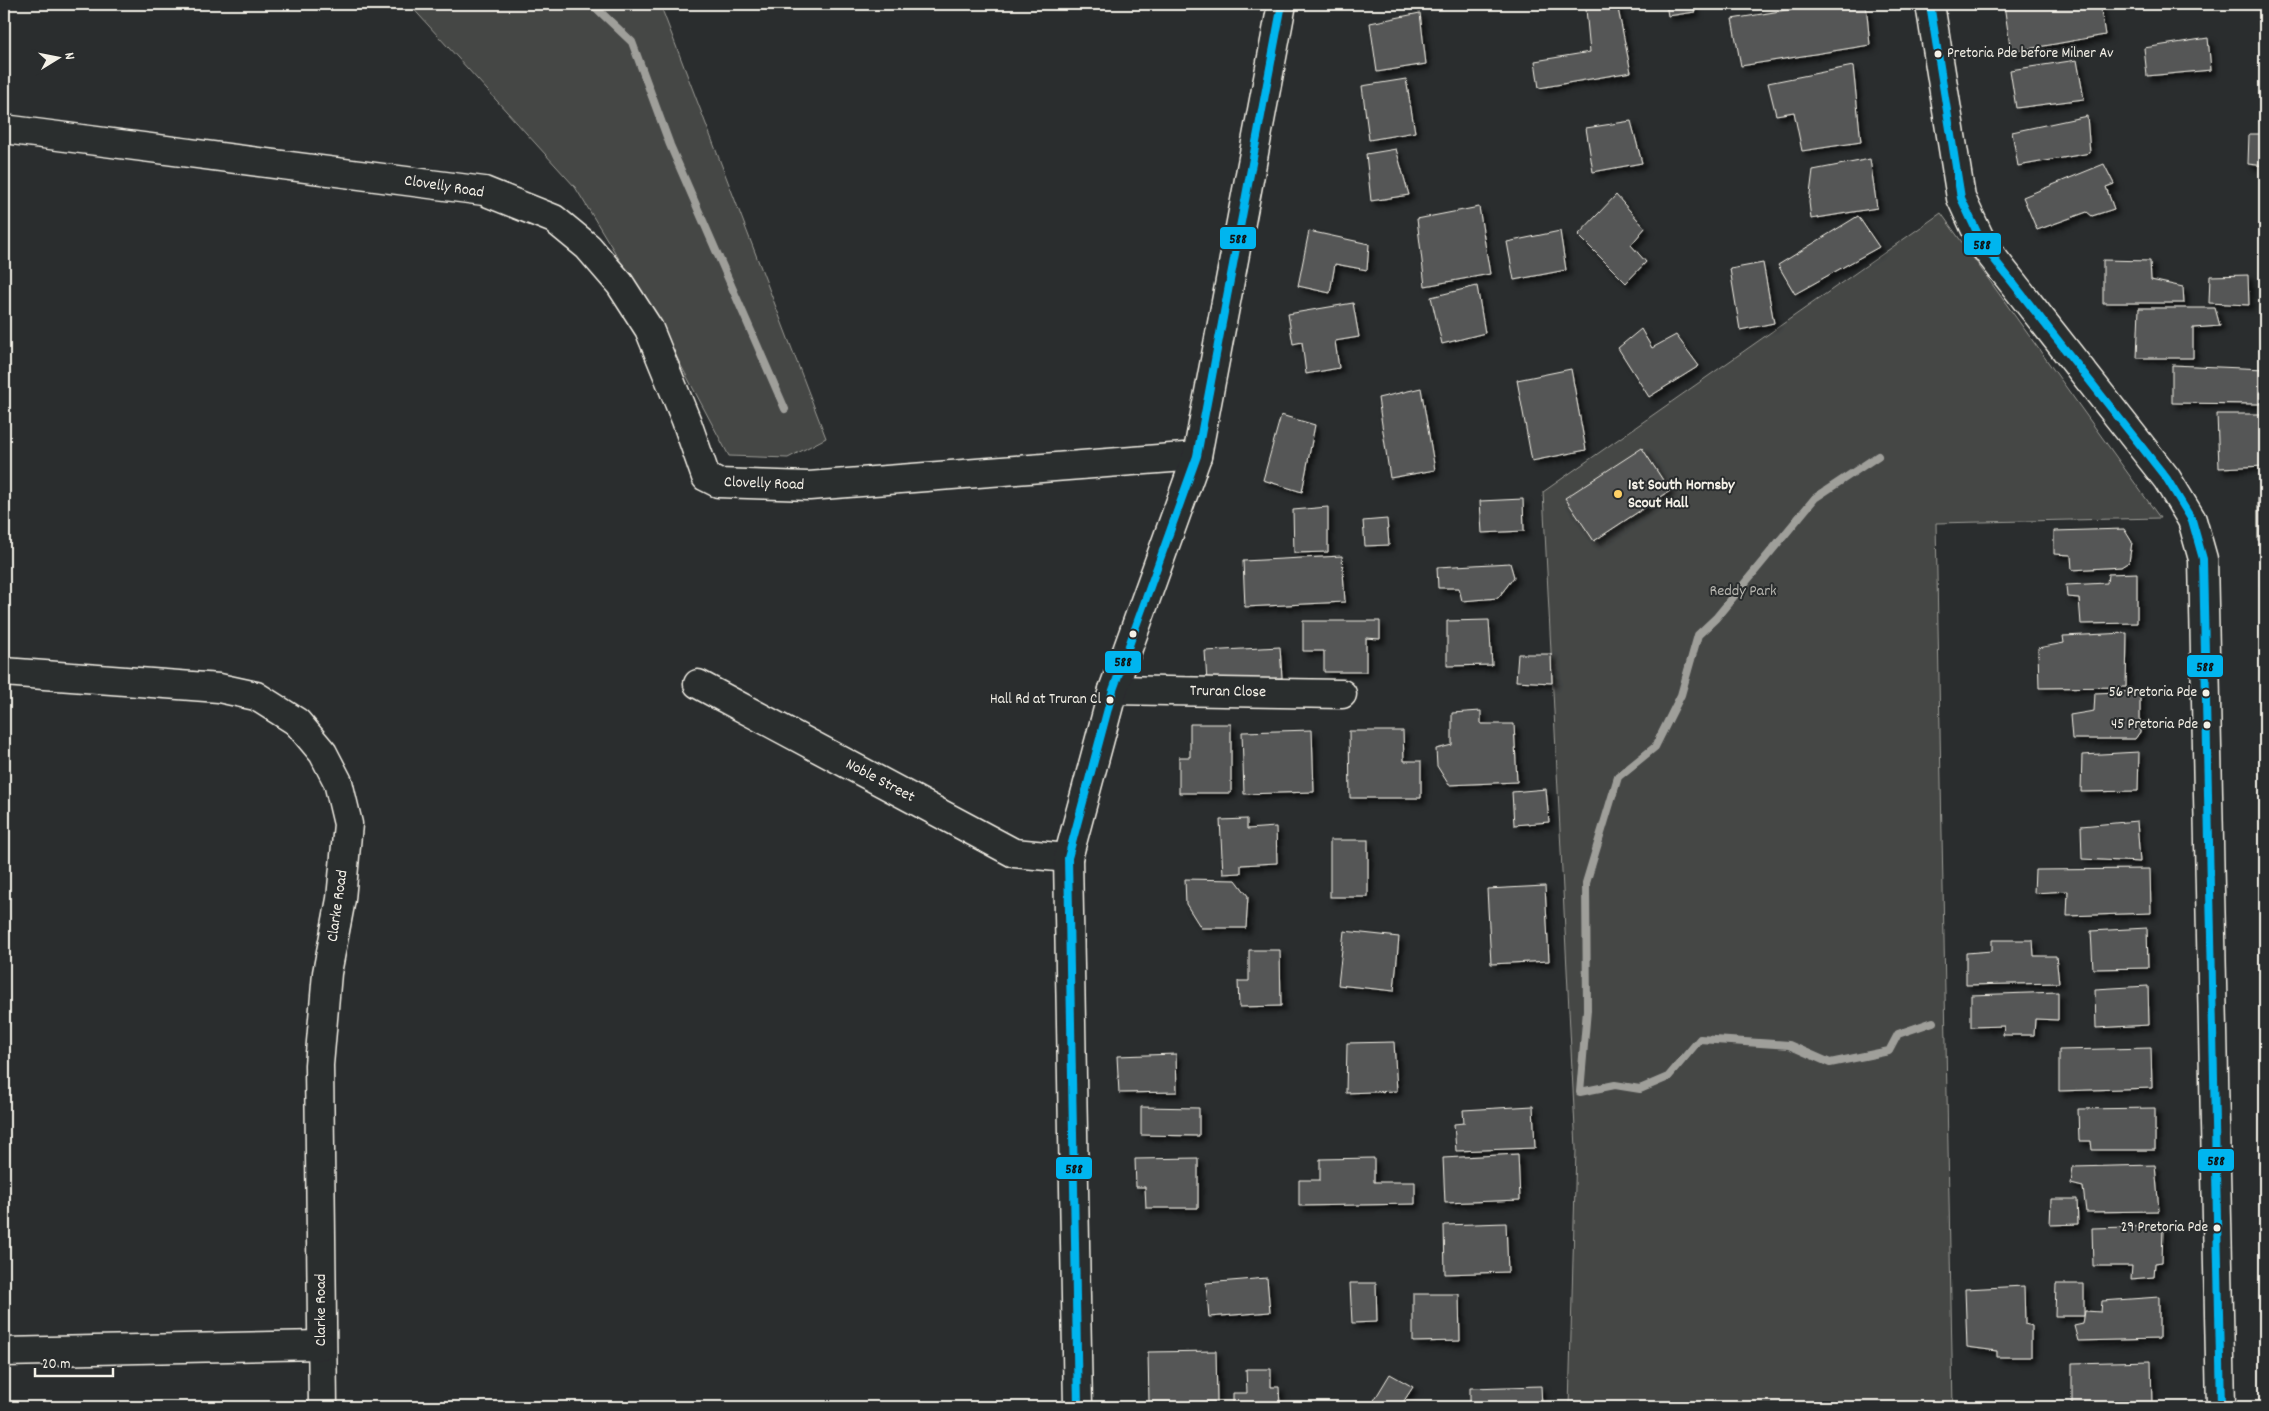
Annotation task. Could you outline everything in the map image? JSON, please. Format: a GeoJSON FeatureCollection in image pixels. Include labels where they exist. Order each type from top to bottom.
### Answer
{"type":"FeatureCollection","features":[{"type":"Feature","properties":{"kind":"street"},"geometry":{"type":"LineString","coordinates":[[1078,1407],[1068,858],[1113,690],[1198,456],[1282,4]]}},
{"type":"Feature","properties":{"kind":"street"},"geometry":{"type":"LineString","coordinates":[[1930,4],[1961,198],[1983,245],[2167,479],[2192,520],[2203,559],[2208,697],[2220,1407]]}},
{"type":"Feature","properties":{"kind":"street","name":"Clovelly Road"},"geometry":{"type":"LineString","coordinates":[[4,129],[484,192],[554,219],[588,247],[620,284],[649,330],[686,420],[706,478],[718,483],[809,486],[1198,456]]}},
{"type":"Feature","properties":{"kind":"street","name":"Clarke Road"},"geometry":{"type":"LineString","coordinates":[[4,672],[219,688],[256,696],[298,722],[323,753],[338,782],[348,824],[342,899],[327,973],[319,1065],[323,1407]]}},
{"type":"Feature","properties":{"kind":"street","name":"Noble Street"},"geometry":{"type":"LineString","coordinates":[[698,684],[1014,853],[1068,858]]}},
{"type":"Feature","properties":{"kind":"street","name":"Truran Close"},"geometry":{"type":"LineString","coordinates":[[1113,690],[1342,694]]}},
{"type":"Feature","properties":{"kind":"street"},"geometry":{"type":"LineString","coordinates":[[4,1352],[321,1345]]}},
{"type":"Feature","properties":{"kind":"green space"},"geometry":{"type":"Polygon","coordinates":[[[409,4],[660,4],[826,438],[788,458],[729,456],[660,326],[575,187],[409,4]]]}},
{"type":"Feature","properties":{"kind":"green space","name":"Reddy Park"},"geometry":{"type":"Polygon","coordinates":[[[1941,213],[2160,518],[1936,523],[1953,1407],[1569,1407],[1576,1149],[1543,492],[1941,213]]]}},
{"type":"Feature","properties":{"kind":"building"},"geometry":{"type":"Polygon","coordinates":[[[1617,4],[1631,72],[1539,88],[1535,61],[1590,52],[1586,9],[1617,4]]]}},
{"type":"Feature","properties":{"kind":"building"},"geometry":{"type":"Polygon","coordinates":[[[1666,4],[1694,4],[1695,12],[1668,16],[1666,4]]]}},
{"type":"Feature","properties":{"kind":"building"},"geometry":{"type":"Polygon","coordinates":[[[1756,4],[1780,4],[1757,8],[1756,4]]]}},
{"type":"Feature","properties":{"kind":"building"},"geometry":{"type":"Polygon","coordinates":[[[1822,4],[1866,4],[1870,45],[1741,66],[1732,19],[1822,4]]]}},
{"type":"Feature","properties":{"kind":"building"},"geometry":{"type":"Polygon","coordinates":[[[2100,4],[2105,35],[2011,52],[2004,5],[2100,4]]]}},
{"type":"Feature","properties":{"kind":"building"},"geometry":{"type":"Polygon","coordinates":[[[1420,13],[1426,64],[1377,72],[1370,23],[1420,13]]]}},
{"type":"Feature","properties":{"kind":"building"},"geometry":{"type":"Polygon","coordinates":[[[2208,38],[2211,70],[2147,76],[2144,48],[2208,38]]]}},
{"type":"Feature","properties":{"kind":"building"},"geometry":{"type":"Polygon","coordinates":[[[2077,60],[2084,99],[2016,108],[2010,70],[2077,60]]]}},
{"type":"Feature","properties":{"kind":"building"},"geometry":{"type":"Polygon","coordinates":[[[1853,66],[1861,142],[1802,151],[1794,112],[1776,115],[1768,83],[1853,66]]]}},
{"type":"Feature","properties":{"kind":"building"},"geometry":{"type":"Polygon","coordinates":[[[1406,79],[1415,132],[1369,140],[1362,86],[1406,79]]]}},
{"type":"Feature","properties":{"kind":"building"},"geometry":{"type":"Polygon","coordinates":[[[2087,116],[2090,153],[2018,166],[2012,132],[2087,116]]]}},
{"type":"Feature","properties":{"kind":"building"},"geometry":{"type":"Polygon","coordinates":[[[1631,121],[1642,163],[1593,172],[1586,128],[1631,121]]]}},
{"type":"Feature","properties":{"kind":"building"},"geometry":{"type":"Polygon","coordinates":[[[2249,134],[2265,134],[2265,166],[2248,164],[2249,134]]]}},
{"type":"Feature","properties":{"kind":"building"},"geometry":{"type":"Polygon","coordinates":[[[1396,149],[1409,195],[1371,201],[1366,154],[1396,149]]]}},
{"type":"Feature","properties":{"kind":"building"},"geometry":{"type":"Polygon","coordinates":[[[1870,159],[1877,208],[1811,219],[1809,202],[1813,170],[1870,159]]]}},
{"type":"Feature","properties":{"kind":"building"},"geometry":{"type":"Polygon","coordinates":[[[2104,164],[2114,184],[2106,187],[2114,209],[2092,216],[2087,212],[2037,230],[2023,197],[2104,164]]]}},
{"type":"Feature","properties":{"kind":"building"},"geometry":{"type":"Polygon","coordinates":[[[1616,195],[1645,228],[1631,245],[1646,262],[1626,283],[1578,235],[1616,195]]]}},
{"type":"Feature","properties":{"kind":"building"},"geometry":{"type":"Polygon","coordinates":[[[1479,207],[1490,274],[1425,286],[1417,219],[1479,207]]]}},
{"type":"Feature","properties":{"kind":"building"},"geometry":{"type":"Polygon","coordinates":[[[1858,216],[1879,247],[1795,294],[1778,265],[1858,216]]]}},
{"type":"Feature","properties":{"kind":"building"},"geometry":{"type":"Polygon","coordinates":[[[1309,231],[1369,244],[1367,270],[1335,264],[1330,293],[1298,286],[1309,231]]]}},
{"type":"Feature","properties":{"kind":"building"},"geometry":{"type":"Polygon","coordinates":[[[1560,231],[1566,270],[1514,280],[1507,242],[1560,231]]]}},
{"type":"Feature","properties":{"kind":"building"},"geometry":{"type":"Polygon","coordinates":[[[2103,260],[2150,261],[2151,280],[2183,287],[2184,303],[2103,303],[2103,260]]]}},
{"type":"Feature","properties":{"kind":"building"},"geometry":{"type":"Polygon","coordinates":[[[1763,263],[1774,323],[1740,330],[1730,269],[1763,263]]]}},
{"type":"Feature","properties":{"kind":"building"},"geometry":{"type":"Polygon","coordinates":[[[2248,275],[2249,305],[2209,303],[2210,276],[2248,275]]]}},
{"type":"Feature","properties":{"kind":"building"},"geometry":{"type":"Polygon","coordinates":[[[1477,286],[1485,333],[1442,344],[1431,297],[1477,286]]]}},
{"type":"Feature","properties":{"kind":"building"},"geometry":{"type":"Polygon","coordinates":[[[1353,303],[1359,337],[1335,341],[1339,368],[1306,374],[1302,342],[1293,344],[1288,314],[1353,303]]]}},
{"type":"Feature","properties":{"kind":"building"},"geometry":{"type":"Polygon","coordinates":[[[2139,308],[2215,308],[2220,326],[2193,328],[2193,358],[2137,358],[2139,308]]]}},
{"type":"Feature","properties":{"kind":"building"},"geometry":{"type":"Polygon","coordinates":[[[1641,329],[1652,348],[1676,335],[1699,366],[1649,397],[1618,348],[1641,329]]]}},
{"type":"Feature","properties":{"kind":"building"},"geometry":{"type":"Polygon","coordinates":[[[2172,365],[2265,369],[2265,391],[2261,391],[2260,404],[2172,403],[2172,365]]]}},
{"type":"Feature","properties":{"kind":"building"},"geometry":{"type":"Polygon","coordinates":[[[1571,369],[1586,450],[1532,461],[1517,380],[1571,369]]]}},
{"type":"Feature","properties":{"kind":"building"},"geometry":{"type":"Polygon","coordinates":[[[1421,388],[1435,470],[1390,478],[1378,398],[1421,388]]]}},
{"type":"Feature","properties":{"kind":"building"},"geometry":{"type":"Polygon","coordinates":[[[2217,414],[2265,414],[2265,466],[2219,468],[2217,414]]]}},
{"type":"Feature","properties":{"kind":"building"},"geometry":{"type":"Polygon","coordinates":[[[1281,415],[1315,425],[1302,492],[1263,480],[1281,415]]]}},
{"type":"Feature","properties":{"kind":"building","name":"1st South Hornsby Scout Hall"},"geometry":{"type":"Polygon","coordinates":[[[1642,448],[1670,491],[1594,541],[1565,498],[1642,448]]]}},
{"type":"Feature","properties":{"kind":"building"},"geometry":{"type":"Polygon","coordinates":[[[2258,497],[2265,497],[2265,540],[2258,540],[2258,497]]]}},
{"type":"Feature","properties":{"kind":"building"},"geometry":{"type":"Polygon","coordinates":[[[1523,499],[1524,531],[1482,533],[1480,501],[1523,499]]]}},
{"type":"Feature","properties":{"kind":"building"},"geometry":{"type":"Polygon","coordinates":[[[1328,507],[1328,552],[1294,553],[1293,510],[1328,507]]]}},
{"type":"Feature","properties":{"kind":"building"},"geometry":{"type":"Polygon","coordinates":[[[1387,519],[1389,545],[1365,546],[1363,521],[1387,519]]]}},
{"type":"Feature","properties":{"kind":"building"},"geometry":{"type":"Polygon","coordinates":[[[2124,529],[2132,542],[2129,562],[2121,567],[2072,570],[2071,555],[2054,554],[2054,531],[2124,529]]]}},
{"type":"Feature","properties":{"kind":"building"},"geometry":{"type":"Polygon","coordinates":[[[2262,548],[2265,548],[2265,586],[2260,586],[2262,548]]]}},
{"type":"Feature","properties":{"kind":"building"},"geometry":{"type":"Polygon","coordinates":[[[1342,556],[1345,602],[1245,607],[1243,561],[1342,556]]]}},
{"type":"Feature","properties":{"kind":"building"},"geometry":{"type":"Polygon","coordinates":[[[1510,563],[1514,577],[1498,598],[1462,601],[1459,588],[1438,588],[1437,567],[1510,563]]]}},
{"type":"Feature","properties":{"kind":"building"},"geometry":{"type":"Polygon","coordinates":[[[2137,573],[2137,623],[2081,624],[2079,598],[2067,597],[2066,585],[2107,583],[2108,574],[2137,573]]]}},
{"type":"Feature","properties":{"kind":"building"},"geometry":{"type":"Polygon","coordinates":[[[1489,620],[1492,665],[1447,666],[1447,621],[1489,620]]]}},
{"type":"Feature","properties":{"kind":"building"},"geometry":{"type":"Polygon","coordinates":[[[1303,621],[1380,621],[1380,639],[1366,638],[1366,672],[1324,672],[1324,651],[1303,651],[1303,621]]]}},
{"type":"Feature","properties":{"kind":"building"},"geometry":{"type":"Polygon","coordinates":[[[2127,633],[2126,687],[2039,688],[2038,648],[2064,643],[2063,636],[2127,633]]]}},
{"type":"Feature","properties":{"kind":"building"},"geometry":{"type":"Polygon","coordinates":[[[1280,647],[1282,678],[1207,682],[1205,651],[1280,647]]]}},
{"type":"Feature","properties":{"kind":"building"},"geometry":{"type":"Polygon","coordinates":[[[1518,654],[1551,654],[1552,683],[1516,681],[1518,654]]]}},
{"type":"Feature","properties":{"kind":"building"},"geometry":{"type":"Polygon","coordinates":[[[2140,691],[2140,732],[2135,739],[2072,739],[2070,715],[2094,711],[2095,693],[2140,691]]]}},
{"type":"Feature","properties":{"kind":"building"},"geometry":{"type":"Polygon","coordinates":[[[1481,711],[1481,724],[1514,724],[1517,782],[1449,785],[1437,766],[1436,749],[1452,745],[1452,713],[1481,711]]]}},
{"type":"Feature","properties":{"kind":"building"},"geometry":{"type":"Polygon","coordinates":[[[1190,724],[1231,724],[1231,793],[1179,793],[1179,757],[1190,757],[1190,724]]]}},
{"type":"Feature","properties":{"kind":"building"},"geometry":{"type":"Polygon","coordinates":[[[1312,730],[1314,792],[1244,794],[1242,732],[1312,730]]]}},
{"type":"Feature","properties":{"kind":"building"},"geometry":{"type":"Polygon","coordinates":[[[1349,731],[1403,731],[1404,761],[1421,761],[1421,798],[1350,798],[1349,731]]]}},
{"type":"Feature","properties":{"kind":"building"},"geometry":{"type":"Polygon","coordinates":[[[2139,752],[2138,791],[2081,792],[2082,755],[2139,752]]]}},
{"type":"Feature","properties":{"kind":"building"},"geometry":{"type":"Polygon","coordinates":[[[1546,789],[1549,822],[1514,825],[1512,792],[1546,789]]]}},
{"type":"Feature","properties":{"kind":"building"},"geometry":{"type":"Polygon","coordinates":[[[1247,819],[1247,829],[1276,827],[1277,863],[1241,865],[1241,873],[1223,874],[1220,820],[1247,819]]]}},
{"type":"Feature","properties":{"kind":"building"},"geometry":{"type":"Polygon","coordinates":[[[2137,821],[2140,862],[2082,859],[2081,826],[2137,821]]]}},
{"type":"Feature","properties":{"kind":"building"},"geometry":{"type":"Polygon","coordinates":[[[1330,840],[1368,840],[1368,897],[1330,897],[1330,840]]]}},
{"type":"Feature","properties":{"kind":"building"},"geometry":{"type":"Polygon","coordinates":[[[2150,869],[2151,913],[2067,916],[2068,891],[2034,893],[2035,870],[2150,869]]]}},
{"type":"Feature","properties":{"kind":"building"},"geometry":{"type":"Polygon","coordinates":[[[1185,879],[1236,880],[1248,896],[1246,928],[1201,928],[1186,904],[1185,879]]]}},
{"type":"Feature","properties":{"kind":"building"},"geometry":{"type":"Polygon","coordinates":[[[1545,886],[1549,961],[1491,964],[1487,889],[1545,886]]]}},
{"type":"Feature","properties":{"kind":"building"},"geometry":{"type":"Polygon","coordinates":[[[2147,928],[2148,968],[2093,969],[2091,931],[2147,928]]]}},
{"type":"Feature","properties":{"kind":"building"},"geometry":{"type":"Polygon","coordinates":[[[1344,931],[1399,937],[1394,991],[1338,985],[1344,931]]]}},
{"type":"Feature","properties":{"kind":"building"},"geometry":{"type":"Polygon","coordinates":[[[1992,940],[2033,940],[2034,956],[2056,956],[2059,983],[1966,985],[1966,953],[1992,951],[1992,940]]]}},
{"type":"Feature","properties":{"kind":"building"},"geometry":{"type":"Polygon","coordinates":[[[1249,950],[1280,950],[1281,1006],[1239,1007],[1238,981],[1249,981],[1249,950]]]}},
{"type":"Feature","properties":{"kind":"building"},"geometry":{"type":"Polygon","coordinates":[[[2148,986],[2149,1025],[2096,1028],[2095,989],[2148,986]]]}},
{"type":"Feature","properties":{"kind":"building"},"geometry":{"type":"Polygon","coordinates":[[[2058,992],[2058,1020],[2035,1019],[2034,1035],[2003,1035],[2004,1026],[1971,1027],[1971,995],[2058,992]]]}},
{"type":"Feature","properties":{"kind":"building"},"geometry":{"type":"Polygon","coordinates":[[[1394,1042],[1397,1091],[1346,1093],[1347,1043],[1394,1042]]]}},
{"type":"Feature","properties":{"kind":"building"},"geometry":{"type":"Polygon","coordinates":[[[2151,1048],[2152,1088],[2059,1091],[2059,1050],[2151,1048]]]}},
{"type":"Feature","properties":{"kind":"building"},"geometry":{"type":"Polygon","coordinates":[[[1176,1054],[1177,1092],[1119,1093],[1117,1056],[1176,1054]]]}},
{"type":"Feature","properties":{"kind":"building"},"geometry":{"type":"Polygon","coordinates":[[[1533,1106],[1535,1148],[1456,1151],[1454,1124],[1464,1123],[1463,1110],[1533,1106]]]}},
{"type":"Feature","properties":{"kind":"building"},"geometry":{"type":"Polygon","coordinates":[[[1141,1107],[1199,1108],[1199,1136],[1141,1135],[1141,1107]]]}},
{"type":"Feature","properties":{"kind":"building"},"geometry":{"type":"Polygon","coordinates":[[[2155,1108],[2155,1150],[2092,1150],[2091,1141],[2079,1141],[2078,1109],[2155,1108]]]}},
{"type":"Feature","properties":{"kind":"building"},"geometry":{"type":"Polygon","coordinates":[[[1518,1154],[1520,1200],[1445,1203],[1443,1158],[1518,1154]]]}},
{"type":"Feature","properties":{"kind":"building"},"geometry":{"type":"Polygon","coordinates":[[[1198,1158],[1198,1208],[1146,1208],[1145,1187],[1136,1187],[1135,1159],[1198,1158]]]}},
{"type":"Feature","properties":{"kind":"building"},"geometry":{"type":"Polygon","coordinates":[[[1374,1158],[1374,1182],[1415,1182],[1415,1204],[1299,1206],[1299,1180],[1320,1180],[1320,1159],[1374,1158]]]}},
{"type":"Feature","properties":{"kind":"building"},"geometry":{"type":"Polygon","coordinates":[[[2155,1165],[2159,1211],[2086,1212],[2083,1187],[2071,1184],[2073,1167],[2155,1165]]]}},
{"type":"Feature","properties":{"kind":"building"},"geometry":{"type":"Polygon","coordinates":[[[2051,1199],[2077,1199],[2078,1224],[2050,1225],[2051,1199]]]}},
{"type":"Feature","properties":{"kind":"building"},"geometry":{"type":"Polygon","coordinates":[[[1506,1223],[1508,1272],[1445,1274],[1444,1225],[1506,1223]]]}},
{"type":"Feature","properties":{"kind":"building"},"geometry":{"type":"Polygon","coordinates":[[[2163,1226],[2162,1262],[2155,1263],[2154,1277],[2131,1279],[2132,1266],[2093,1266],[2092,1228],[2163,1226]]]}},
{"type":"Feature","properties":{"kind":"building"},"geometry":{"type":"Polygon","coordinates":[[[1267,1278],[1270,1312],[1209,1317],[1206,1283],[1267,1278]]]}},
{"type":"Feature","properties":{"kind":"building"},"geometry":{"type":"Polygon","coordinates":[[[1350,1283],[1376,1283],[1377,1322],[1352,1323],[1350,1283]]]}},
{"type":"Feature","properties":{"kind":"building"},"geometry":{"type":"Polygon","coordinates":[[[2056,1284],[2084,1284],[2084,1316],[2055,1316],[2056,1284]]]}},
{"type":"Feature","properties":{"kind":"building"},"geometry":{"type":"Polygon","coordinates":[[[2024,1286],[2025,1324],[2031,1326],[2031,1357],[1997,1357],[1997,1351],[1967,1347],[1965,1289],[2024,1286]]]}},
{"type":"Feature","properties":{"kind":"building"},"geometry":{"type":"Polygon","coordinates":[[[1413,1294],[1459,1294],[1460,1341],[1413,1342],[1413,1294]]]}},
{"type":"Feature","properties":{"kind":"building"},"geometry":{"type":"Polygon","coordinates":[[[2159,1297],[2159,1339],[2078,1341],[2074,1326],[2083,1324],[2085,1311],[2101,1312],[2102,1301],[2159,1297]]]}},
{"type":"Feature","properties":{"kind":"building"},"geometry":{"type":"Polygon","coordinates":[[[1216,1351],[1217,1402],[1149,1403],[1148,1352],[1216,1351]]]}},
{"type":"Feature","properties":{"kind":"building"},"geometry":{"type":"Polygon","coordinates":[[[2151,1361],[2152,1407],[2072,1407],[2072,1363],[2151,1361]]]}},
{"type":"Feature","properties":{"kind":"building"},"geometry":{"type":"Polygon","coordinates":[[[1246,1369],[1271,1369],[1271,1387],[1279,1387],[1280,1407],[1233,1407],[1233,1393],[1247,1393],[1246,1369]]]}},
{"type":"Feature","properties":{"kind":"building"},"geometry":{"type":"Polygon","coordinates":[[[1390,1374],[1413,1387],[1400,1407],[1370,1407],[1390,1374]]]}},
{"type":"Feature","properties":{"kind":"building"},"geometry":{"type":"Polygon","coordinates":[[[1541,1386],[1542,1407],[1470,1407],[1470,1388],[1541,1386]]]}},
{"type":"Feature","properties":{"kind":"waterway"},"geometry":{"type":"LineString","coordinates":[[592,4],[632,42],[670,145],[785,409]]}},
{"type":"Feature","properties":{"kind":"waterway"},"geometry":{"type":"LineString","coordinates":[[1878,456],[1815,498],[1716,618],[1698,635],[1681,695],[1655,747],[1618,777],[1586,883],[1587,1010],[1580,1092],[1615,1085],[1640,1089],[1668,1077],[1700,1039],[1789,1045],[1830,1063],[1889,1051],[1898,1034],[1933,1022]]}},
{"type":"Feature","properties":{"kind":"transit line","name":"588"},"geometry":{"type":"LineString","coordinates":[[1078,1407],[1068,858],[1113,690],[1197,456],[1282,4]]}},
{"type":"Feature","properties":{"kind":"transit line","name":"588"},"geometry":{"type":"LineString","coordinates":[[1930,4],[1961,198],[1983,245],[2167,479],[2192,520],[2203,559],[2221,1407]]}},
{"type":"Feature","properties":{"kind":"place","name":"Pretoria Pde before Milner Av"},"geometry":{"type":"Point","coordinates":[1938,54]}},
{"type":"Feature","properties":{"kind":"place","name":"1st South Hornsby Scout Hall"},"geometry":{"type":"Point","coordinates":[1618,494]}},
{"type":"Feature","properties":{"kind":"place","name":"56 Pretoria Pde"},"geometry":{"type":"Point","coordinates":[2206,693]}},
{"type":"Feature","properties":{"kind":"place","name":"Hall Rd at Truran Cl"},"geometry":{"type":"Point","coordinates":[1110,700]}},
{"type":"Feature","properties":{"kind":"place","name":"45 Pretoria Pde"},"geometry":{"type":"Point","coordinates":[2207,725]}},
{"type":"Feature","properties":{"kind":"place","name":"29 Pretoria Pde"},"geometry":{"type":"Point","coordinates":[2217,1228]}}]}
